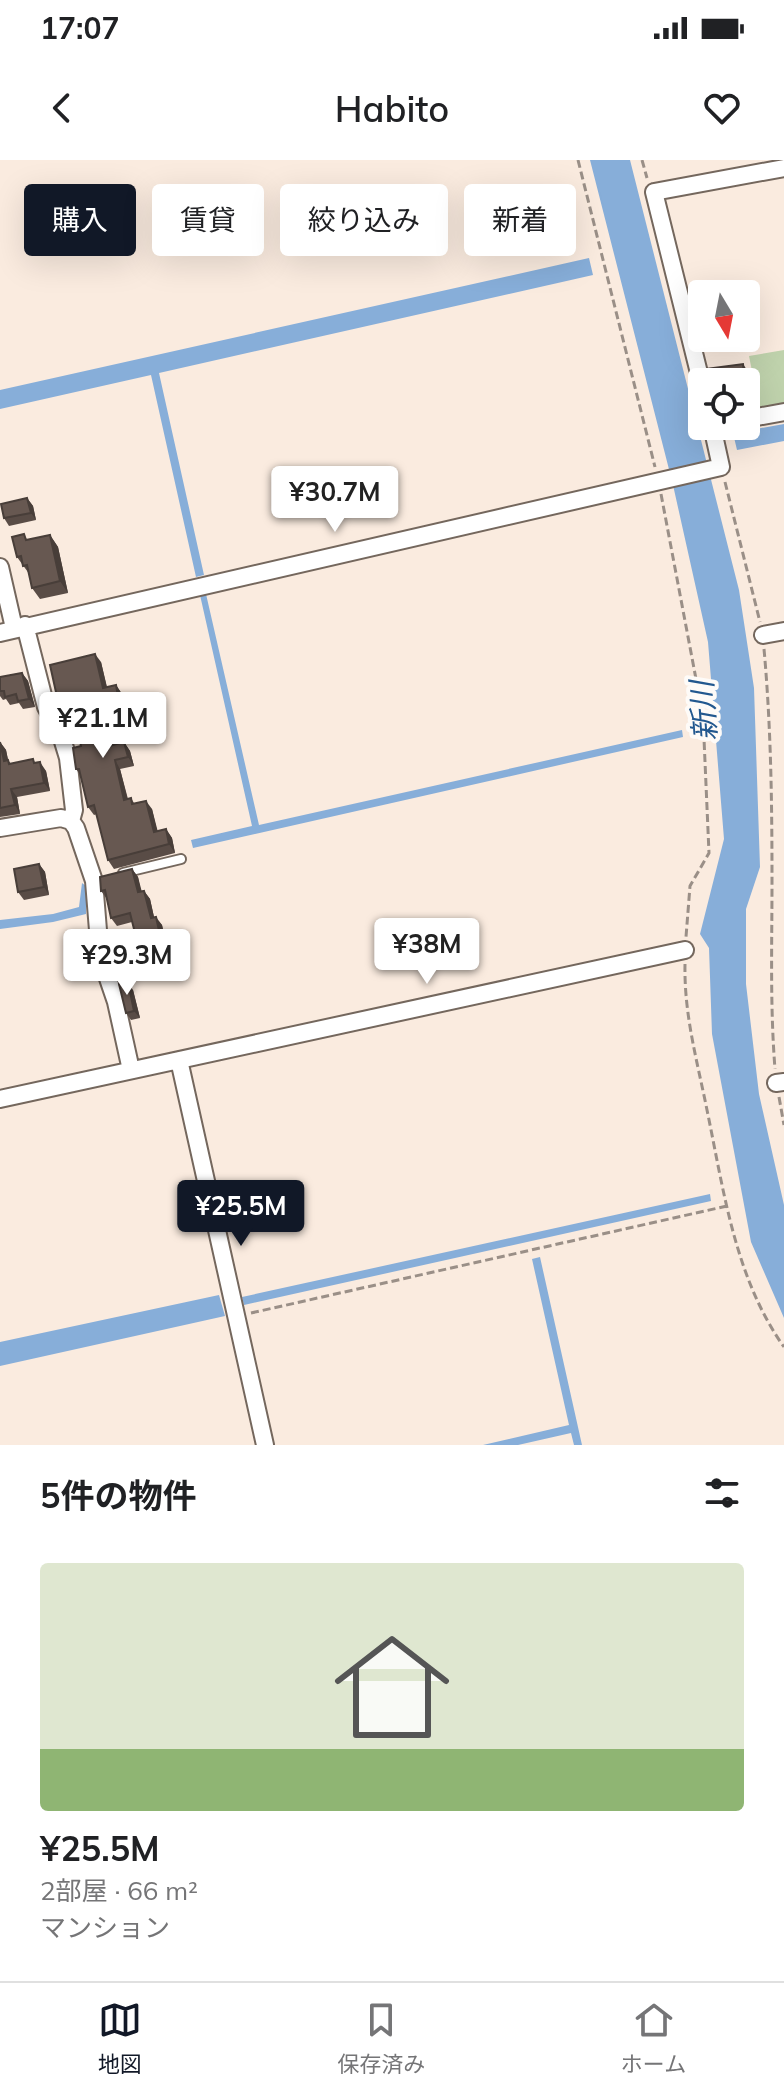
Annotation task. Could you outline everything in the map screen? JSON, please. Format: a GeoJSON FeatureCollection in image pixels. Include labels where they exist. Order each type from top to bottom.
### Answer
{"type":"FeatureCollection","features":[{"type":"Feature","properties":{"kind":"street"},"geometry":{"type":"LineString","coordinates":[[698,368],[654,192],[784,168]]}},
{"type":"Feature","properties":{"kind":"street"},"geometry":{"type":"LineString","coordinates":[[760,416],[784,412]]}},
{"type":"Feature","properties":{"kind":"street"},"geometry":{"type":"LineString","coordinates":[[13,629],[717,468],[714,440]]}},
{"type":"Feature","properties":{"kind":"street"},"geometry":{"type":"LineString","coordinates":[[0,567],[13,629],[35,657],[46,707],[61,735],[68,758],[74,810],[71,821],[83,844],[94,881],[100,955],[116,1002],[131,1070]]}},
{"type":"Feature","properties":{"kind":"street"},"geometry":{"type":"LineString","coordinates":[[763,635],[784,631]]}},
{"type":"Feature","properties":{"kind":"street"},"geometry":{"type":"LineString","coordinates":[[0,828],[61,818],[71,821]]}},
{"type":"Feature","properties":{"kind":"street"},"geometry":{"type":"LineString","coordinates":[[0,1099],[685,950]]}},
{"type":"Feature","properties":{"kind":"street"},"geometry":{"type":"LineString","coordinates":[[179,1060],[265,1445]]}},
{"type":"Feature","properties":{"kind":"lane"},"geometry":{"type":"LineString","coordinates":[[94,881],[181,859]]}},
{"type":"Feature","properties":{"kind":"path"},"geometry":{"type":"LineString","coordinates":[[578,160],[662,480],[703,716],[709,853],[690,886],[684,1000],[727,1206],[745,1276],[767,1323],[784,1347]]}},
{"type":"Feature","properties":{"kind":"path"},"geometry":{"type":"LineString","coordinates":[[642,160],[654,192]]}},
{"type":"Feature","properties":{"kind":"path"},"geometry":{"type":"LineString","coordinates":[[717,468],[763,635],[768,699],[772,878],[771,1021],[784,1125]]}},
{"type":"Feature","properties":{"kind":"path"},"geometry":{"type":"LineString","coordinates":[[235,1317],[727,1206]]}},
{"type":"Feature","properties":{"kind":"green space"},"geometry":{"type":"Polygon","coordinates":[[[784,350],[784,406],[760,411],[760,368],[751,368],[749,356],[784,350]]]}},
{"type":"Feature","properties":{"kind":"water"},"geometry":{"type":"Polygon","coordinates":[[[590,160],[630,160],[688,389],[688,440],[701,440],[739,590],[754,688],[760,867],[746,909],[746,984],[759,1094],[784,1205],[784,1318],[751,1242],[712,1034],[709,948],[700,934],[724,839],[708,642],[673,485],[590,160]]]}},
{"type":"Feature","properties":{"kind":"water"},"geometry":{"type":"Polygon","coordinates":[[[589,258],[593,275],[159,373],[204,575],[196,577],[151,375],[0,409],[0,390],[589,258]]]}},
{"type":"Feature","properties":{"kind":"water"},"geometry":{"type":"Polygon","coordinates":[[[784,424],[784,441],[737,450],[735,440],[760,440],[760,428],[784,424]]]}},
{"type":"Feature","properties":{"kind":"water"},"geometry":{"type":"Polygon","coordinates":[[[206,594],[259,825],[682,730],[683,737],[193,848],[191,840],[252,826],[200,595],[206,594]]]}},
{"type":"Feature","properties":{"kind":"water"},"geometry":{"type":"Polygon","coordinates":[[[82,883],[86,886],[86,914],[0,929],[0,920],[53,914],[79,907],[82,883]]]}},
{"type":"Feature","properties":{"kind":"water"},"geometry":{"type":"Polygon","coordinates":[[[710,1194],[711,1201],[244,1305],[242,1297],[710,1194]]]}},
{"type":"Feature","properties":{"kind":"water"},"geometry":{"type":"Polygon","coordinates":[[[540,1257],[582,1445],[574,1445],[571,1433],[518,1445],[483,1445],[569,1425],[532,1259],[540,1257]]]}},
{"type":"Feature","properties":{"kind":"water"},"geometry":{"type":"Polygon","coordinates":[[[219,1295],[225,1316],[0,1366],[0,1342],[219,1295]]]}},
{"type":"Feature","properties":{"kind":"building"},"geometry":{"type":"Polygon","coordinates":[[[743,364],[743,368],[713,368],[743,364]]]}},
{"type":"Feature","properties":{"kind":"building"},"geometry":{"type":"Polygon","coordinates":[[[27,498],[31,513],[4,518],[1,504],[27,498]]]}},
{"type":"Feature","properties":{"kind":"building"},"geometry":{"type":"Polygon","coordinates":[[[24,534],[26,540],[50,535],[60,581],[32,588],[27,565],[23,566],[21,556],[17,557],[12,537],[24,534]]]}},
{"type":"Feature","properties":{"kind":"building"},"geometry":{"type":"Polygon","coordinates":[[[95,654],[103,688],[116,685],[119,702],[98,707],[109,746],[124,742],[128,757],[115,760],[124,800],[131,798],[132,804],[146,801],[154,832],[166,829],[169,844],[108,860],[94,805],[88,807],[79,769],[76,769],[73,748],[81,746],[74,714],[61,715],[50,665],[95,654]]]}},
{"type":"Feature","properties":{"kind":"building"},"geometry":{"type":"Polygon","coordinates":[[[22,673],[29,699],[18,701],[16,694],[5,697],[4,691],[0,691],[0,677],[22,673]]]}},
{"type":"Feature","properties":{"kind":"building"},"geometry":{"type":"Polygon","coordinates":[[[0,742],[4,761],[8,760],[9,764],[33,759],[34,763],[40,762],[44,783],[11,789],[15,805],[0,808],[0,742]]]}},
{"type":"Feature","properties":{"kind":"building"},"geometry":{"type":"Polygon","coordinates":[[[39,864],[44,887],[18,892],[14,869],[39,864]]]}},
{"type":"Feature","properties":{"kind":"building"},"geometry":{"type":"Polygon","coordinates":[[[132,869],[138,892],[144,891],[151,918],[156,917],[162,944],[166,943],[169,958],[132,967],[128,948],[138,945],[130,913],[111,918],[105,890],[101,891],[100,877],[132,869]]]}},
{"type":"Feature","properties":{"kind":"building"},"geometry":{"type":"Polygon","coordinates":[[[128,982],[134,1011],[126,1013],[119,984],[128,982]]]}},
{"type":"Feature","properties":{"kind":"water label","name":"新川"},"geometry":{"type":"Point","coordinates":[703,711]}}]}
